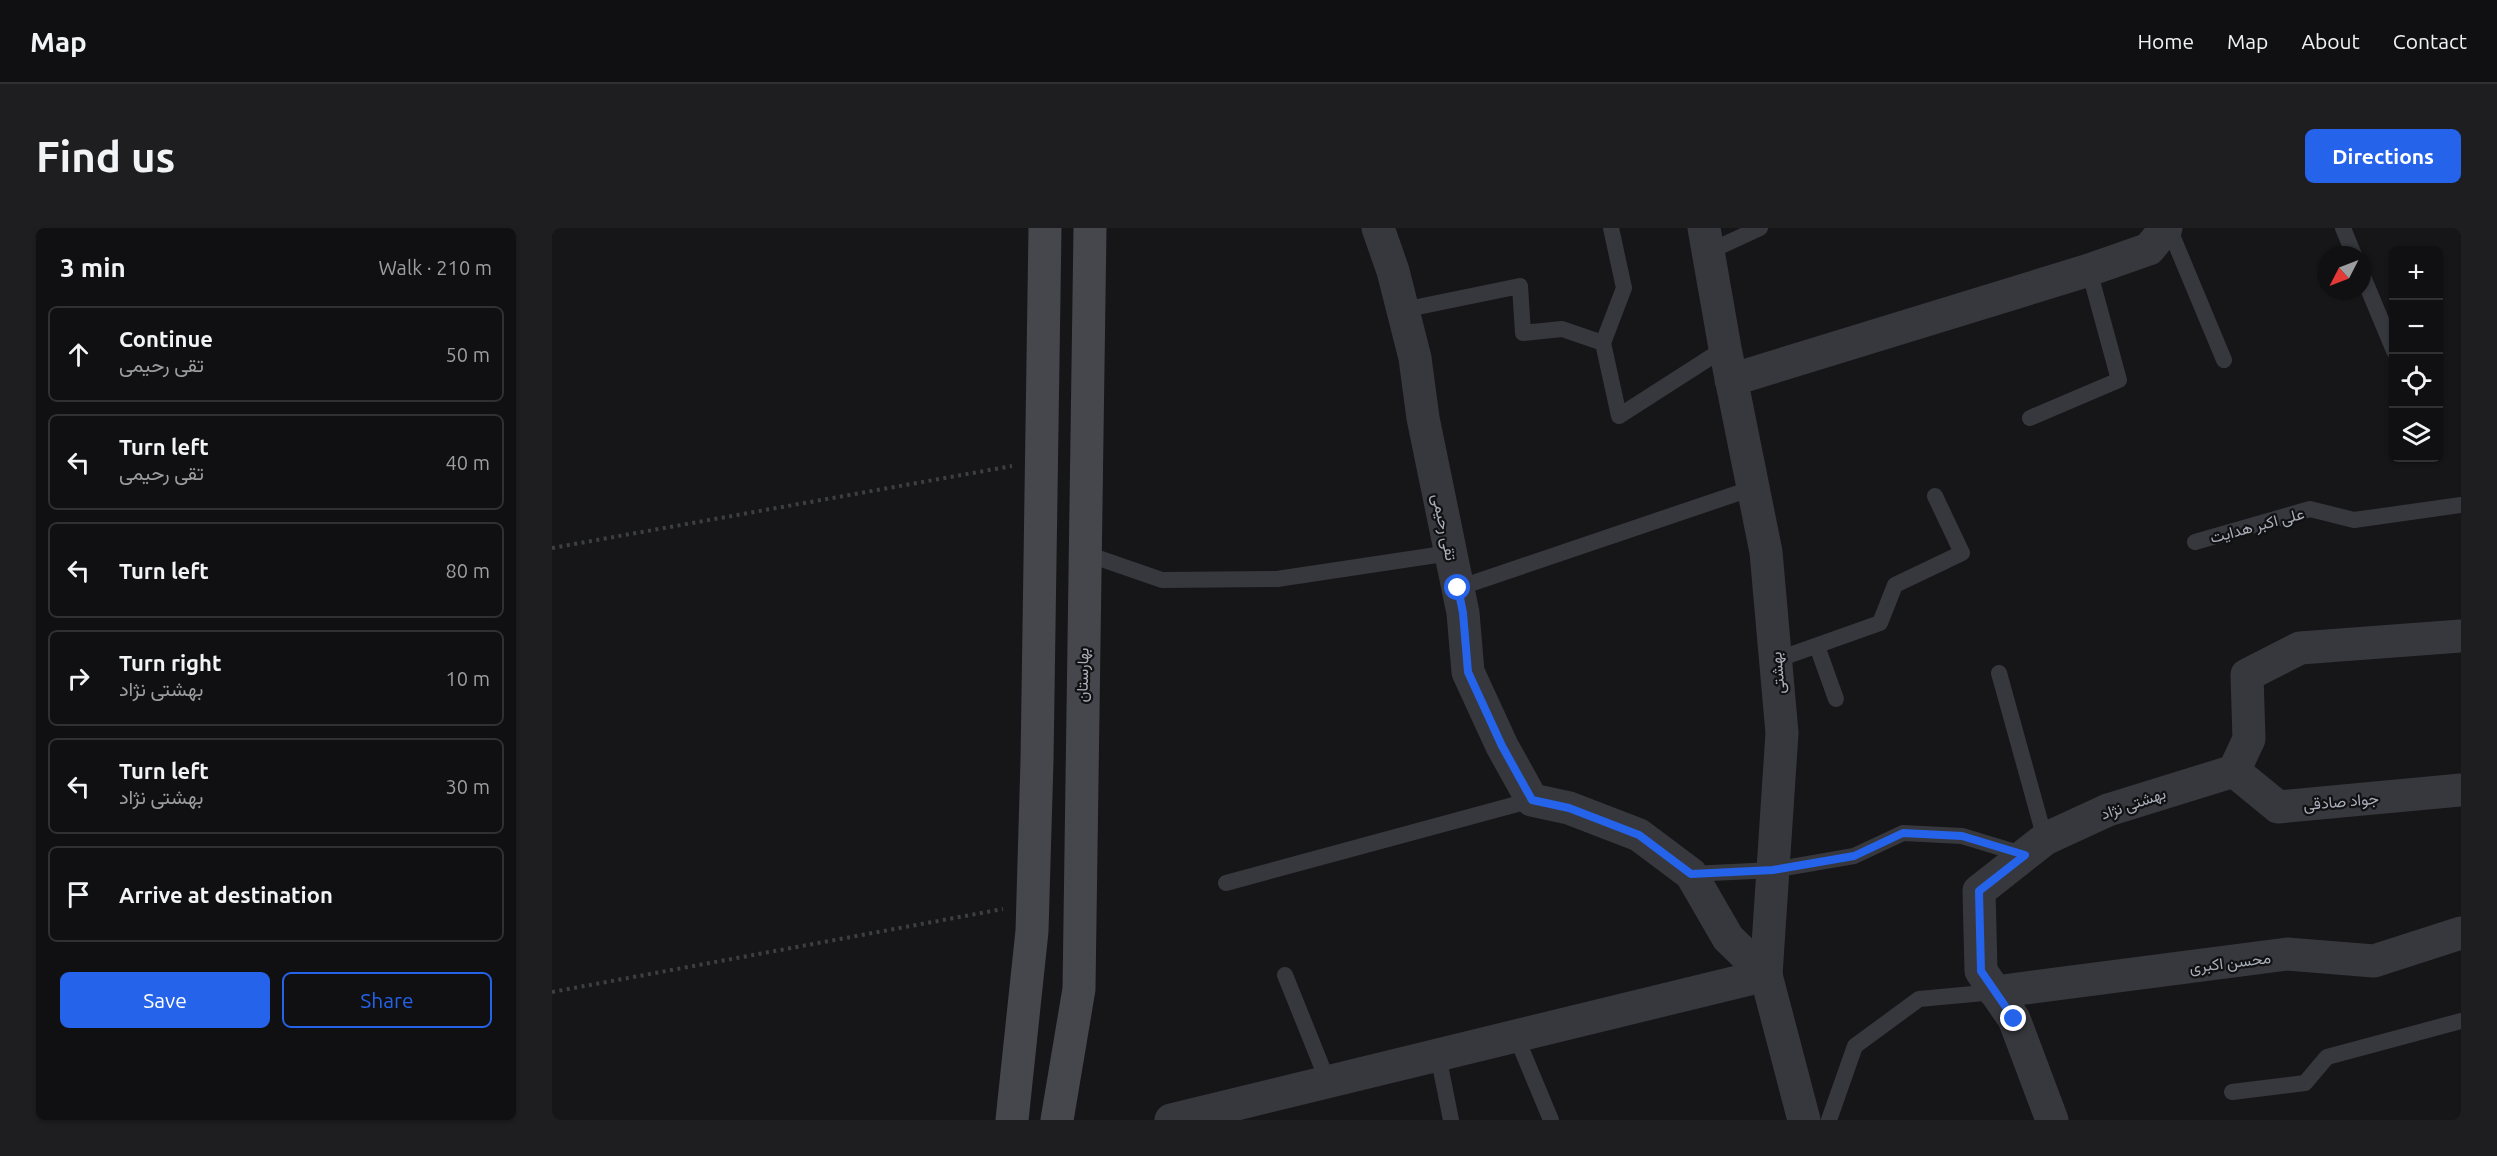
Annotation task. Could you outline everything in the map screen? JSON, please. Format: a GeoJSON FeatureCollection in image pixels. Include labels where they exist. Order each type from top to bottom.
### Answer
{"type":"FeatureCollection","features":[{"type":"Feature","properties":{"kind":"street"},"geometry":{"type":"LineString","coordinates":[[1012,1120],[1033,903],[1045,228]]}},
{"type":"Feature","properties":{"kind":"street","name":"بهارستان"},"geometry":{"type":"LineString","coordinates":[[1057,1120],[1078,989],[1089,228]]}},
{"type":"Feature","properties":{"kind":"street","name":"تقی رحیمی"},"geometry":{"type":"LineString","coordinates":[[1378,228],[1393,271],[1415,358],[1423,418],[1463,613],[1468,672],[1502,746],[1532,800]]}},
{"type":"Feature","properties":{"kind":"street"},"geometry":{"type":"LineString","coordinates":[[1731,380],[2089,270],[2149,249],[2168,228]]}},
{"type":"Feature","properties":{"kind":"street","name":"بهشتی"},"geometry":{"type":"LineString","coordinates":[[1706,240],[1731,380],[1766,552],[1782,733],[1766,975],[1804,1120]]}},
{"type":"Feature","properties":{"kind":"street"},"geometry":{"type":"LineString","coordinates":[[1040,551],[1084,553]]}},
{"type":"Feature","properties":{"kind":"street"},"geometry":{"type":"LineString","coordinates":[[2234,771],[2249,739],[2247,675],[2300,648],[2461,636]]}},
{"type":"Feature","properties":{"kind":"street","name":"جواد صادقی"},"geometry":{"type":"LineString","coordinates":[[2234,771],[2278,807],[2461,790]]}},
{"type":"Feature","properties":{"kind":"street","name":"بهشتی نژاد"},"geometry":{"type":"LineString","coordinates":[[2052,1120],[2014,1019],[1981,971],[1979,891],[2035,847],[2108,810],[2234,771]]}},
{"type":"Feature","properties":{"kind":"street"},"geometry":{"type":"LineString","coordinates":[[1532,800],[1569,808],[1639,835],[1691,874],[1728,938],[1766,975]]}},
{"type":"Feature","properties":{"kind":"street","name":"محسن اکبری"},"geometry":{"type":"LineString","coordinates":[[1995,992],[2287,954],[2374,961],[2461,933]]}},
{"type":"Feature","properties":{"kind":"street"},"geometry":{"type":"LineString","coordinates":[[1171,1120],[1766,975]]}},
{"type":"Feature","properties":{"kind":"lane"},"geometry":{"type":"LineString","coordinates":[[1611,228],[1624,288],[1603,342],[1619,416],[1725,348]]}},
{"type":"Feature","properties":{"kind":"lane"},"geometry":{"type":"LineString","coordinates":[[1706,240],[1761,228]]}},
{"type":"Feature","properties":{"kind":"lane"},"geometry":{"type":"LineString","coordinates":[[2168,228],[2224,360]]}},
{"type":"Feature","properties":{"kind":"lane"},"geometry":{"type":"LineString","coordinates":[[2343,228],[2350,246]]}},
{"type":"Feature","properties":{"kind":"lane"},"geometry":{"type":"LineString","coordinates":[[2030,418],[2119,380],[2089,270]]}},
{"type":"Feature","properties":{"kind":"lane"},"geometry":{"type":"LineString","coordinates":[[1403,310],[1520,286],[1523,333],[1562,329],[1603,342]]}},
{"type":"Feature","properties":{"kind":"lane"},"geometry":{"type":"LineString","coordinates":[[2371,296],[2389,339]]}},
{"type":"Feature","properties":{"kind":"lane"},"geometry":{"type":"LineString","coordinates":[[1458,588],[1754,488]]}},
{"type":"Feature","properties":{"kind":"lane"},"geometry":{"type":"LineString","coordinates":[[1776,660],[1880,623],[1895,585],[1962,553],[1935,496]]}},
{"type":"Feature","properties":{"kind":"lane","name":"علی اکبر هدایت"},"geometry":{"type":"LineString","coordinates":[[2195,542],[2310,509],[2354,519],[2461,505]]}},
{"type":"Feature","properties":{"kind":"lane"},"geometry":{"type":"LineString","coordinates":[[1084,553],[1161,580],[1277,579],[1450,553]]}},
{"type":"Feature","properties":{"kind":"lane"},"geometry":{"type":"LineString","coordinates":[[1817,646],[1836,699]]}},
{"type":"Feature","properties":{"kind":"lane"},"geometry":{"type":"LineString","coordinates":[[1691,874],[1773,870],[1854,856],[1903,833],[1962,836],[2035,847],[1999,673]]}},
{"type":"Feature","properties":{"kind":"lane"},"geometry":{"type":"LineString","coordinates":[[1226,883],[1532,800]]}},
{"type":"Feature","properties":{"kind":"lane"},"geometry":{"type":"LineString","coordinates":[[1285,975],[1328,1082]]}},
{"type":"Feature","properties":{"kind":"lane"},"geometry":{"type":"LineString","coordinates":[[1830,1120],[1855,1046],[1919,999],[1995,992]]}},
{"type":"Feature","properties":{"kind":"lane"},"geometry":{"type":"LineString","coordinates":[[2232,1092],[2305,1083],[2326,1057],[2461,1021]]}},
{"type":"Feature","properties":{"kind":"lane"},"geometry":{"type":"LineString","coordinates":[[1516,1036],[1551,1120]]}},
{"type":"Feature","properties":{"kind":"lane"},"geometry":{"type":"LineString","coordinates":[[1438,1055],[1451,1120]]}},
{"type":"Feature","properties":{"kind":"path"},"geometry":{"type":"LineString","coordinates":[[552,548],[1042,461]]}},
{"type":"Feature","properties":{"kind":"path"},"geometry":{"type":"LineString","coordinates":[[552,992],[1033,903]]}},
{"type":"Feature","properties":{"kind":"route"},"geometry":{"type":"LineString","coordinates":[[1458,588],[1463,613],[1468,672],[1502,746],[1532,800],[1569,808],[1639,835],[1691,874],[1773,870],[1854,856],[1903,833],[1962,836],[2025,855],[1979,891],[1981,971],[2014,1019]]}}]}
